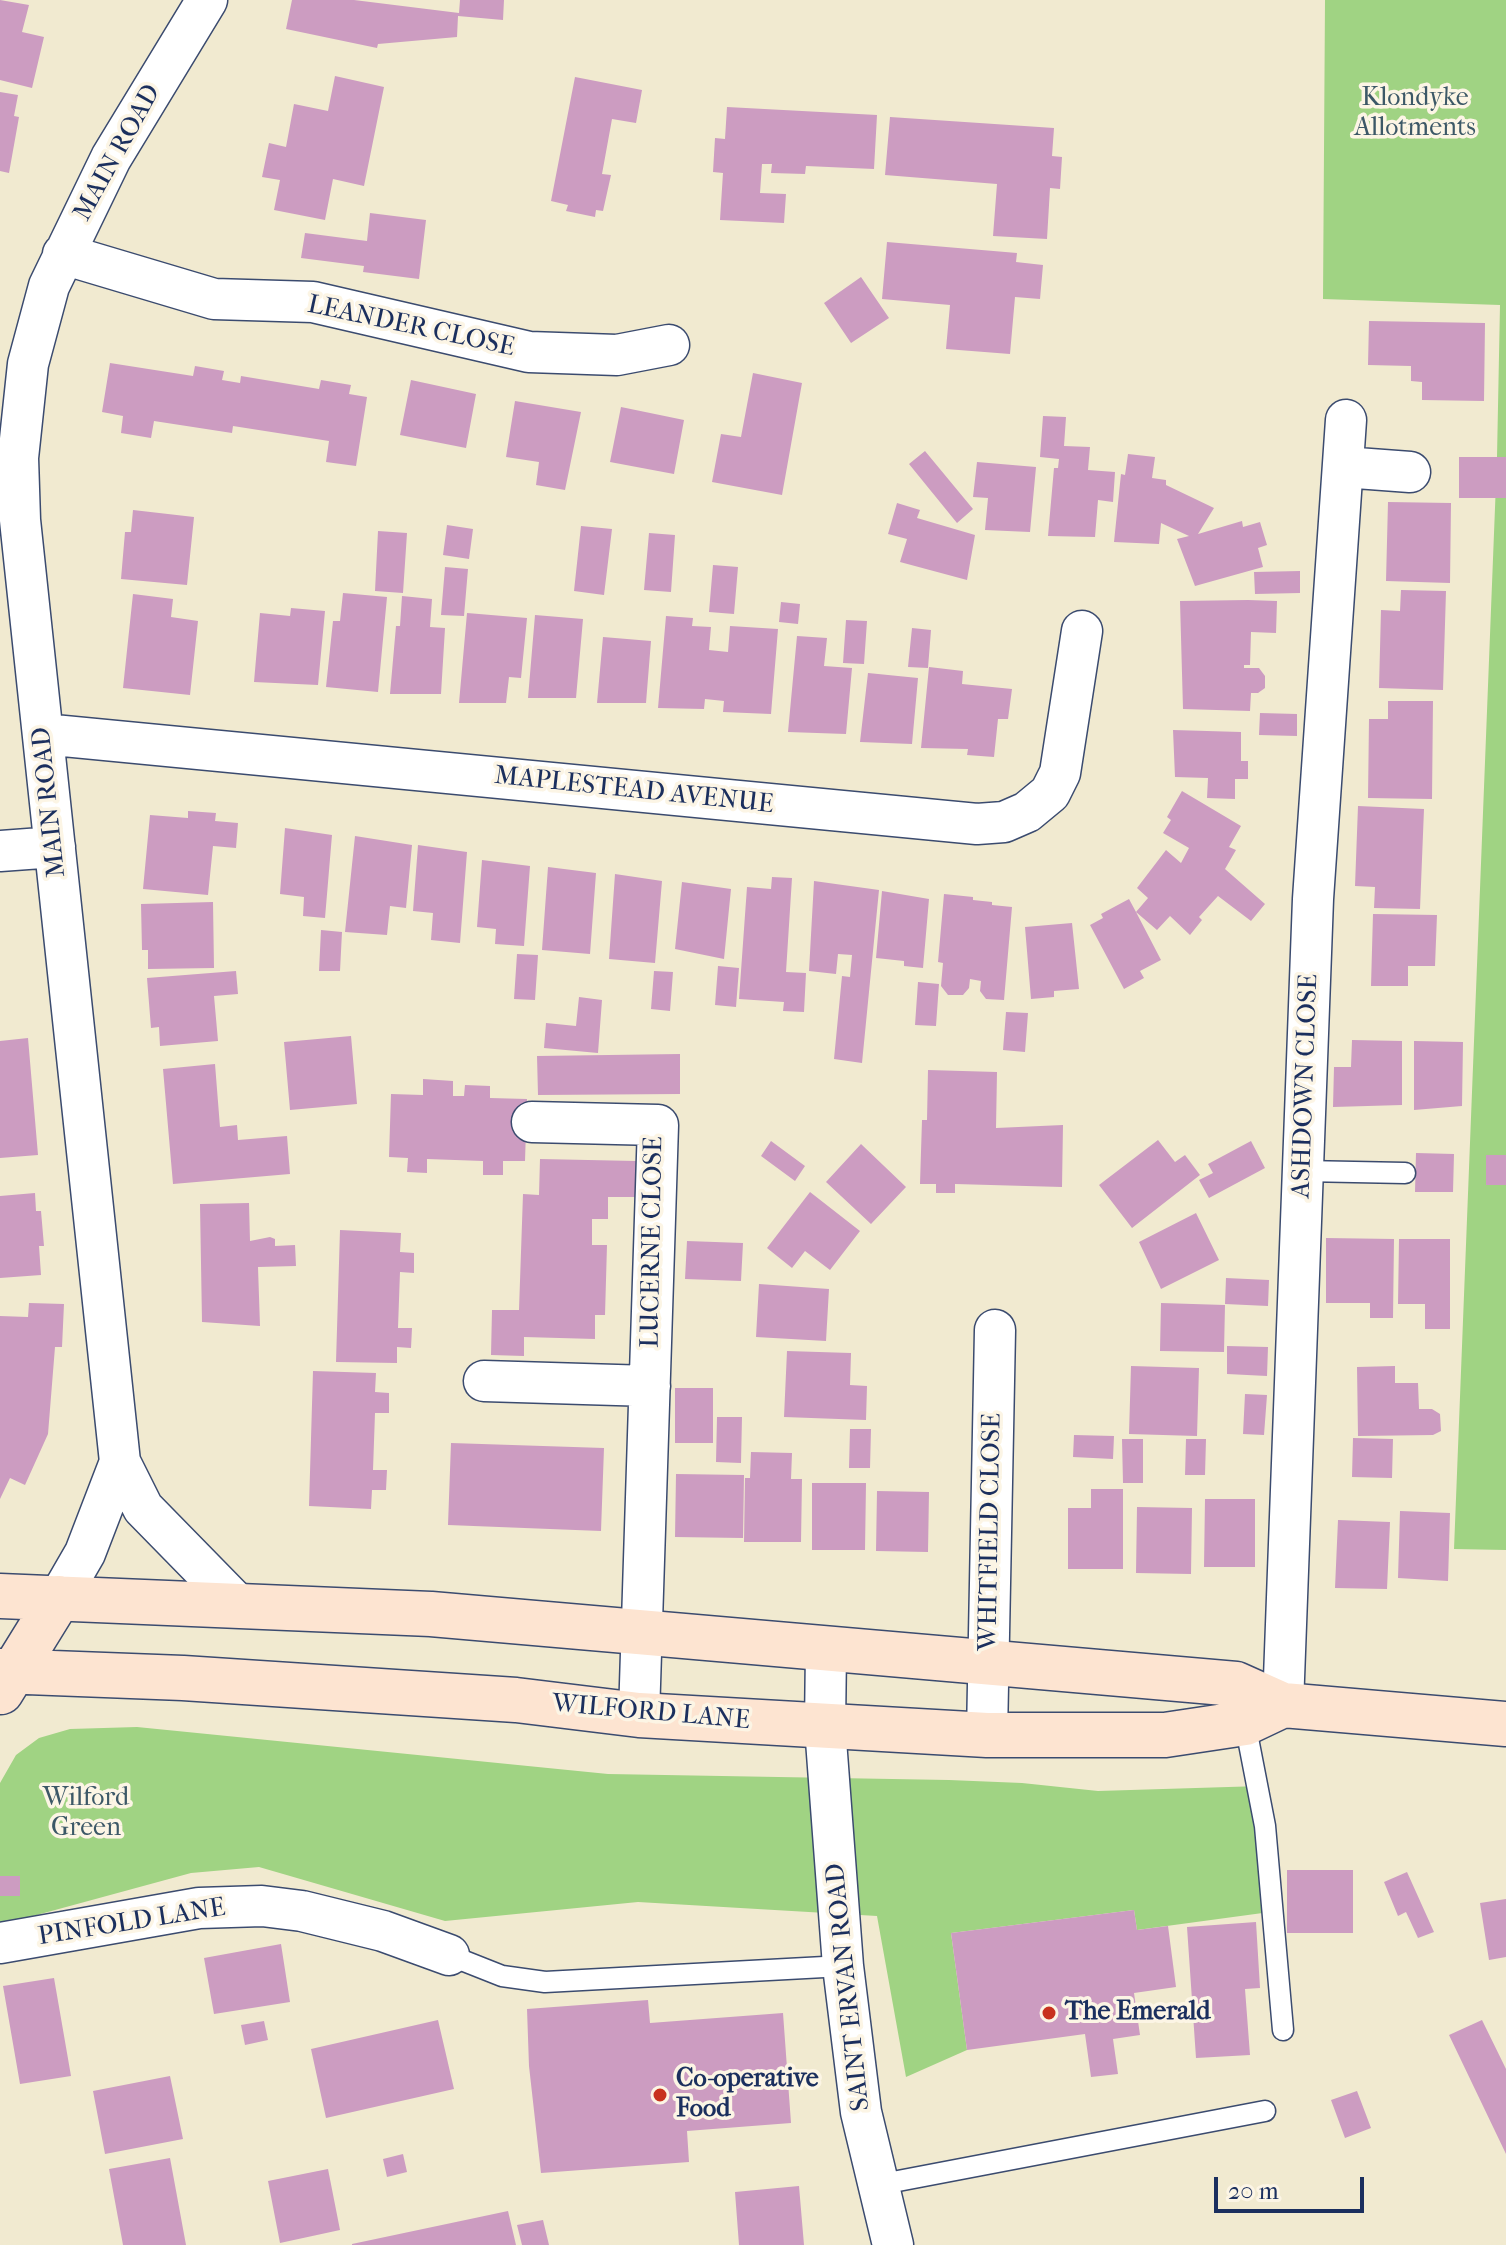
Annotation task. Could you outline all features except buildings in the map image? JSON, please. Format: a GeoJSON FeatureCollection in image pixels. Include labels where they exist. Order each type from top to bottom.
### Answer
{"type":"FeatureCollection","features":[{"type":"Feature","properties":{"kind":"main road","name":"WILFORD LANE"},"geometry":{"type":"LineString","coordinates":[[0,1596],[431,1614],[1236,1684],[1264,1714]]}},
{"type":"Feature","properties":{"kind":"main road"},"geometry":{"type":"LineString","coordinates":[[5,1679],[59,1598]]}},
{"type":"Feature","properties":{"kind":"main road","name":"WILFORD LANE"},"geometry":{"type":"LineString","coordinates":[[5,1679],[183,1678],[516,1700],[639,1715],[987,1735],[1123,1737],[1264,1714],[1506,1724]]}},
{"type":"Feature","properties":{"kind":"street","name":"MAIN ROAD"},"geometry":{"type":"LineString","coordinates":[[207,0],[111,158],[49,286],[28,364],[18,458],[17,650],[43,734],[120,1462],[143,1508],[237,1604]]}},
{"type":"Feature","properties":{"kind":"street","name":"LEANDER CLOSE"},"geometry":{"type":"LineString","coordinates":[[63,254],[214,299],[313,302],[529,352],[617,355],[669,345]]}},
{"type":"Feature","properties":{"kind":"street","name":"ASHDOWN CLOSE"},"geometry":{"type":"LineString","coordinates":[[1264,1714],[1303,1171],[1313,899],[1346,420]]}},
{"type":"Feature","properties":{"kind":"street"},"geometry":{"type":"LineString","coordinates":[[1343,467],[1410,472]]}},
{"type":"Feature","properties":{"kind":"street","name":"MAPLESTEAD AVENUE"},"geometry":{"type":"LineString","coordinates":[[43,734],[962,823],[1004,822],[1039,803],[1050,793],[1060,773],[1082,631]]}},
{"type":"Feature","properties":{"kind":"street"},"geometry":{"type":"LineString","coordinates":[[0,851],[55,847]]}},
{"type":"Feature","properties":{"kind":"street","name":"LUCERNE CLOSE"},"geometry":{"type":"LineString","coordinates":[[532,1122],[658,1125],[639,1715]]}},
{"type":"Feature","properties":{"kind":"street","name":"WHITFIELD CLOSE"},"geometry":{"type":"LineString","coordinates":[[987,1735],[995,1330]]}},
{"type":"Feature","properties":{"kind":"street","name":"LUCERNE CLOSE"},"geometry":{"type":"LineString","coordinates":[[484,1381],[650,1386]]}},
{"type":"Feature","properties":{"kind":"street"},"geometry":{"type":"LineString","coordinates":[[59,1598],[85,1553],[120,1462]]}},
{"type":"Feature","properties":{"kind":"street","name":"SAINT ERVAN ROAD"},"geometry":{"type":"LineString","coordinates":[[826,1649],[825,1727],[843,1966],[861,2112],[893,2245]]}},
{"type":"Feature","properties":{"kind":"street","name":"PINFOLD LANE"},"geometry":{"type":"LineString","coordinates":[[0,1943],[199,1908],[262,1906],[302,1911],[383,1931],[449,1955]]}},
{"type":"Feature","properties":{"kind":"lane"},"geometry":{"type":"LineString","coordinates":[[1303,1171],[1405,1173]]}},
{"type":"Feature","properties":{"kind":"lane"},"geometry":{"type":"LineString","coordinates":[[1264,1714],[1265,1826],[1283,2030]]}},
{"type":"Feature","properties":{"kind":"lane"},"geometry":{"type":"LineString","coordinates":[[449,1955],[502,1976],[545,1982],[843,1966]]}},
{"type":"Feature","properties":{"kind":"lane"},"geometry":{"type":"LineString","coordinates":[[877,2185],[1265,2111]]}},
{"type":"Feature","properties":{"kind":"green space","name":"Klondyke Allotments"},"geometry":{"type":"Polygon","coordinates":[[[1325,0],[1506,0],[1506,1550],[1454,1549],[1497,457],[1500,305],[1323,299],[1325,0]]]}},
{"type":"Feature","properties":{"kind":"green space","name":"Wilford Green"},"geometry":{"type":"Polygon","coordinates":[[[137,1727],[608,1774],[949,1780],[1098,1791],[1261,1786],[1270,1912],[1137,1930],[1134,1910],[951,1933],[967,2050],[906,2077],[877,1916],[638,1902],[445,1921],[259,1867],[191,1873],[0,1925],[0,1783],[16,1755],[39,1738],[70,1729],[137,1727]]]}},
{"type":"Feature","properties":{"kind":"place","name":"The Emerald"},"geometry":{"type":"Point","coordinates":[1049,2013]}},
{"type":"Feature","properties":{"kind":"place","name":"Co-operative Food"},"geometry":{"type":"Point","coordinates":[660,2095]}}]}
